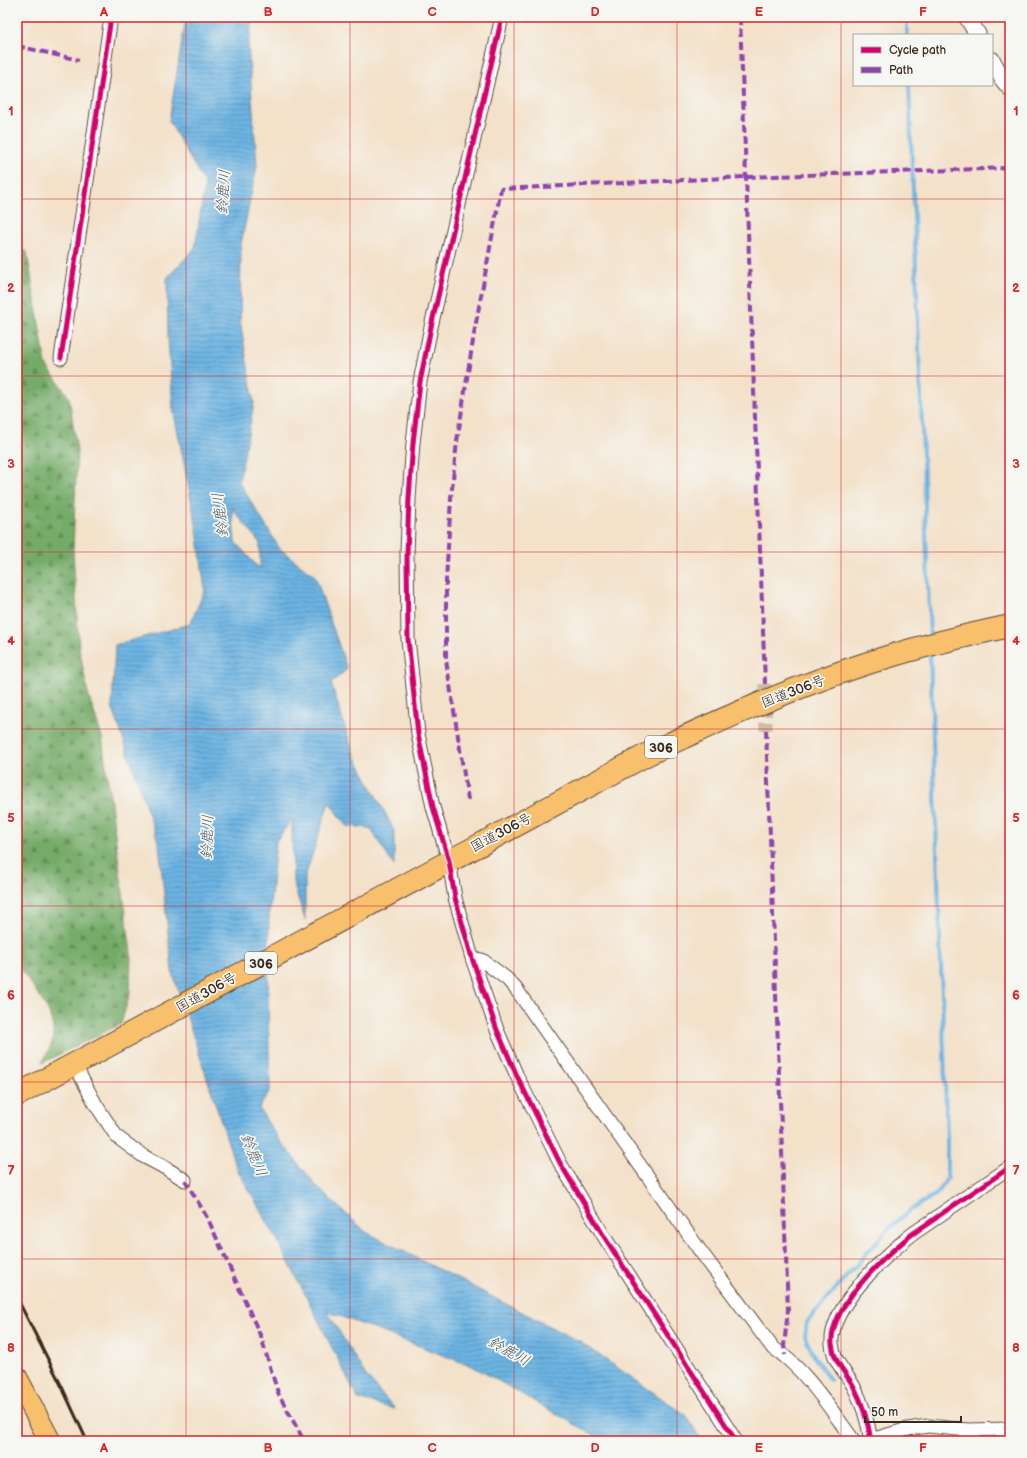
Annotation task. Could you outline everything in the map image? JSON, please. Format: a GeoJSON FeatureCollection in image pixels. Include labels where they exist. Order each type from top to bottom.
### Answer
{"type":"FeatureCollection","features":[{"type":"Feature","properties":{"kind":"highway","name":"国道306号"},"geometry":{"type":"LineString","coordinates":[[17,1095],[443,864],[688,734],[760,703],[884,658],[975,633],[1010,626]]}},
{"type":"Feature","properties":{"kind":"main road"},"geometry":{"type":"LineString","coordinates":[[20,1388],[50,1441]]}},
{"type":"Feature","properties":{"kind":"street"},"geometry":{"type":"LineString","coordinates":[[61,358],[111,17]]}},
{"type":"Feature","properties":{"kind":"street"},"geometry":{"type":"LineString","coordinates":[[502,17],[431,327],[420,389],[413,443],[407,554],[408,639],[418,734],[443,864],[455,898],[472,958],[497,1030],[517,1076],[560,1163],[605,1238],[736,1441]]}},
{"type":"Feature","properties":{"kind":"street"},"geometry":{"type":"LineString","coordinates":[[967,17],[977,34]]}},
{"type":"Feature","properties":{"kind":"street"},"geometry":{"type":"LineString","coordinates":[[993,62],[1003,80],[1010,88]]}},
{"type":"Feature","properties":{"kind":"street"},"geometry":{"type":"LineString","coordinates":[[472,958],[482,960],[507,979],[516,989],[696,1246],[772,1347],[785,1356],[819,1393],[854,1441]]}},
{"type":"Feature","properties":{"kind":"street"},"geometry":{"type":"LineString","coordinates":[[73,1065],[96,1105],[117,1137],[142,1156],[186,1180]]}},
{"type":"Feature","properties":{"kind":"street"},"geometry":{"type":"LineString","coordinates":[[1010,1167],[906,1239],[881,1263],[858,1287],[842,1308],[833,1331],[832,1343],[837,1363],[853,1386],[863,1406],[868,1422],[871,1441],[908,1428],[928,1426],[968,1430],[1010,1429]]}},
{"type":"Feature","properties":{"kind":"green space"},"geometry":{"type":"Polygon","coordinates":[[[17,248],[27,252],[46,365],[69,397],[77,451],[73,550],[79,647],[88,694],[102,737],[131,953],[130,993],[121,1024],[42,1063],[52,1043],[52,1023],[39,995],[17,966],[17,248]]]}},
{"type":"Feature","properties":{"kind":"water","name":"鈴鹿川"},"geometry":{"type":"Polygon","coordinates":[[[186,17],[253,17],[248,45],[257,166],[241,244],[240,321],[254,403],[239,482],[280,549],[315,576],[347,669],[331,683],[353,752],[394,830],[394,866],[370,828],[346,826],[329,802],[305,877],[305,920],[293,882],[292,819],[276,841],[269,917],[268,1005],[270,1090],[259,1108],[277,1137],[318,1188],[366,1232],[580,1342],[686,1415],[702,1441],[604,1441],[474,1367],[327,1311],[366,1376],[395,1409],[358,1399],[278,1241],[236,1167],[172,971],[159,844],[112,706],[115,645],[190,624],[205,590],[197,530],[173,408],[168,338],[167,278],[195,248],[205,184],[169,121],[186,17]],[[232,508],[235,542],[260,569],[260,543],[232,508]]]}},
{"type":"Feature","properties":{"kind":"waterway"},"geometry":{"type":"LineString","coordinates":[[907,17],[907,34]]}},
{"type":"Feature","properties":{"kind":"waterway"},"geometry":{"type":"LineString","coordinates":[[909,86],[930,638]]}},
{"type":"Feature","properties":{"kind":"waterway"},"geometry":{"type":"LineString","coordinates":[[830,1380],[815,1358],[805,1337],[807,1322],[886,1231],[909,1211],[938,1193],[947,1178],[947,1139],[930,652]]}},
{"type":"Feature","properties":{"kind":"tunnel"},"geometry":{"type":"LineString","coordinates":[[765,684],[766,730]]}},
{"type":"Feature","properties":{"kind":"railway"},"geometry":{"type":"LineString","coordinates":[[17,1298],[62,1387],[87,1441]]}},
{"type":"Feature","properties":{"kind":"marked path"},"geometry":{"type":"LineString","coordinates":[[740,17],[765,684]]}},
{"type":"Feature","properties":{"kind":"marked path"},"geometry":{"type":"LineString","coordinates":[[17,46],[79,60]]}},
{"type":"Feature","properties":{"kind":"marked path"},"geometry":{"type":"LineString","coordinates":[[468,800],[446,660],[446,580],[451,498],[457,441],[475,328],[501,189],[746,177],[1010,168]]}},
{"type":"Feature","properties":{"kind":"marked path"},"geometry":{"type":"LineString","coordinates":[[766,730],[788,1310],[784,1346],[785,1355]]}},
{"type":"Feature","properties":{"kind":"marked path"},"geometry":{"type":"LineString","coordinates":[[185,1180],[208,1219],[261,1337],[278,1393],[304,1441]]}},
{"type":"Feature","properties":{"kind":"cycle path"},"geometry":{"type":"LineString","coordinates":[[61,358],[111,17]]}},
{"type":"Feature","properties":{"kind":"cycle path"},"geometry":{"type":"LineString","coordinates":[[502,17],[431,327],[420,382],[413,443],[407,554],[408,639],[418,734],[433,807],[449,861],[455,898],[472,958],[497,1030],[517,1076],[560,1163],[605,1238],[736,1441]]}},
{"type":"Feature","properties":{"kind":"cycle path"},"geometry":{"type":"LineString","coordinates":[[871,1441],[863,1407],[854,1387],[837,1362],[833,1351],[833,1330],[839,1316],[847,1301],[858,1287],[895,1249],[913,1234],[1010,1167]]}}]}
